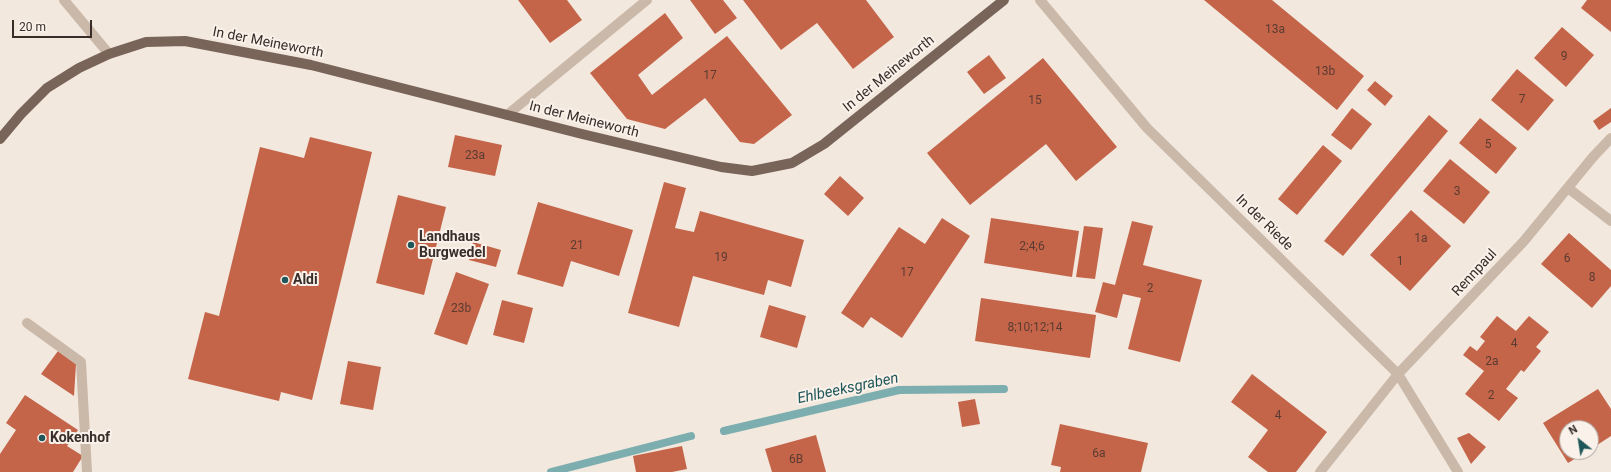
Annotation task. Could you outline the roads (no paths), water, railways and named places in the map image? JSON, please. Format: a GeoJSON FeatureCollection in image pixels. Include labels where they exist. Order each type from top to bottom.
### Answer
{"type":"FeatureCollection","features":[{"type":"Feature","properties":{"kind":"main road","name":"In der Meineworth"},"geometry":{"type":"LineString","coordinates":[[0,139],[21,114],[48,88],[79,68],[109,54],[146,42],[185,41],[311,65],[507,115],[721,167],[752,171],[792,164],[824,144],[1004,0]]}},
{"type":"Feature","properties":{"kind":"street"},"geometry":{"type":"LineString","coordinates":[[64,0],[109,54]]}},
{"type":"Feature","properties":{"kind":"street"},"geometry":{"type":"LineString","coordinates":[[507,115],[647,0]]}},
{"type":"Feature","properties":{"kind":"street","name":"In der Riede"},"geometry":{"type":"LineString","coordinates":[[1040,0],[1147,128],[1398,374],[1458,472]]}},
{"type":"Feature","properties":{"kind":"street","name":"Rennpaul"},"geometry":{"type":"LineString","coordinates":[[1320,472],[1398,374],[1524,241],[1593,156],[1611,138]]}},
{"type":"Feature","properties":{"kind":"street"},"geometry":{"type":"LineString","coordinates":[[1568,188],[1611,222]]}},
{"type":"Feature","properties":{"kind":"street"},"geometry":{"type":"LineString","coordinates":[[27,323],[81,362],[87,472]]}},
{"type":"Feature","properties":{"kind":"waterway","name":"Ehlbeeksgraben"},"geometry":{"type":"LineString","coordinates":[[724,431],[899,390],[1004,389]]}},
{"type":"Feature","properties":{"kind":"waterway","name":"Ehlbeeksgraben"},"geometry":{"type":"LineString","coordinates":[[551,472],[691,436]]}},
{"type":"Feature","properties":{"kind":"place","name":"Landhaus Burgwedel"},"geometry":{"type":"Point","coordinates":[411,245]}},
{"type":"Feature","properties":{"kind":"place","name":"Aldi"},"geometry":{"type":"Point","coordinates":[285,280]}},
{"type":"Feature","properties":{"kind":"place","name":"Kokenhof"},"geometry":{"type":"Point","coordinates":[42,438]}}]}
